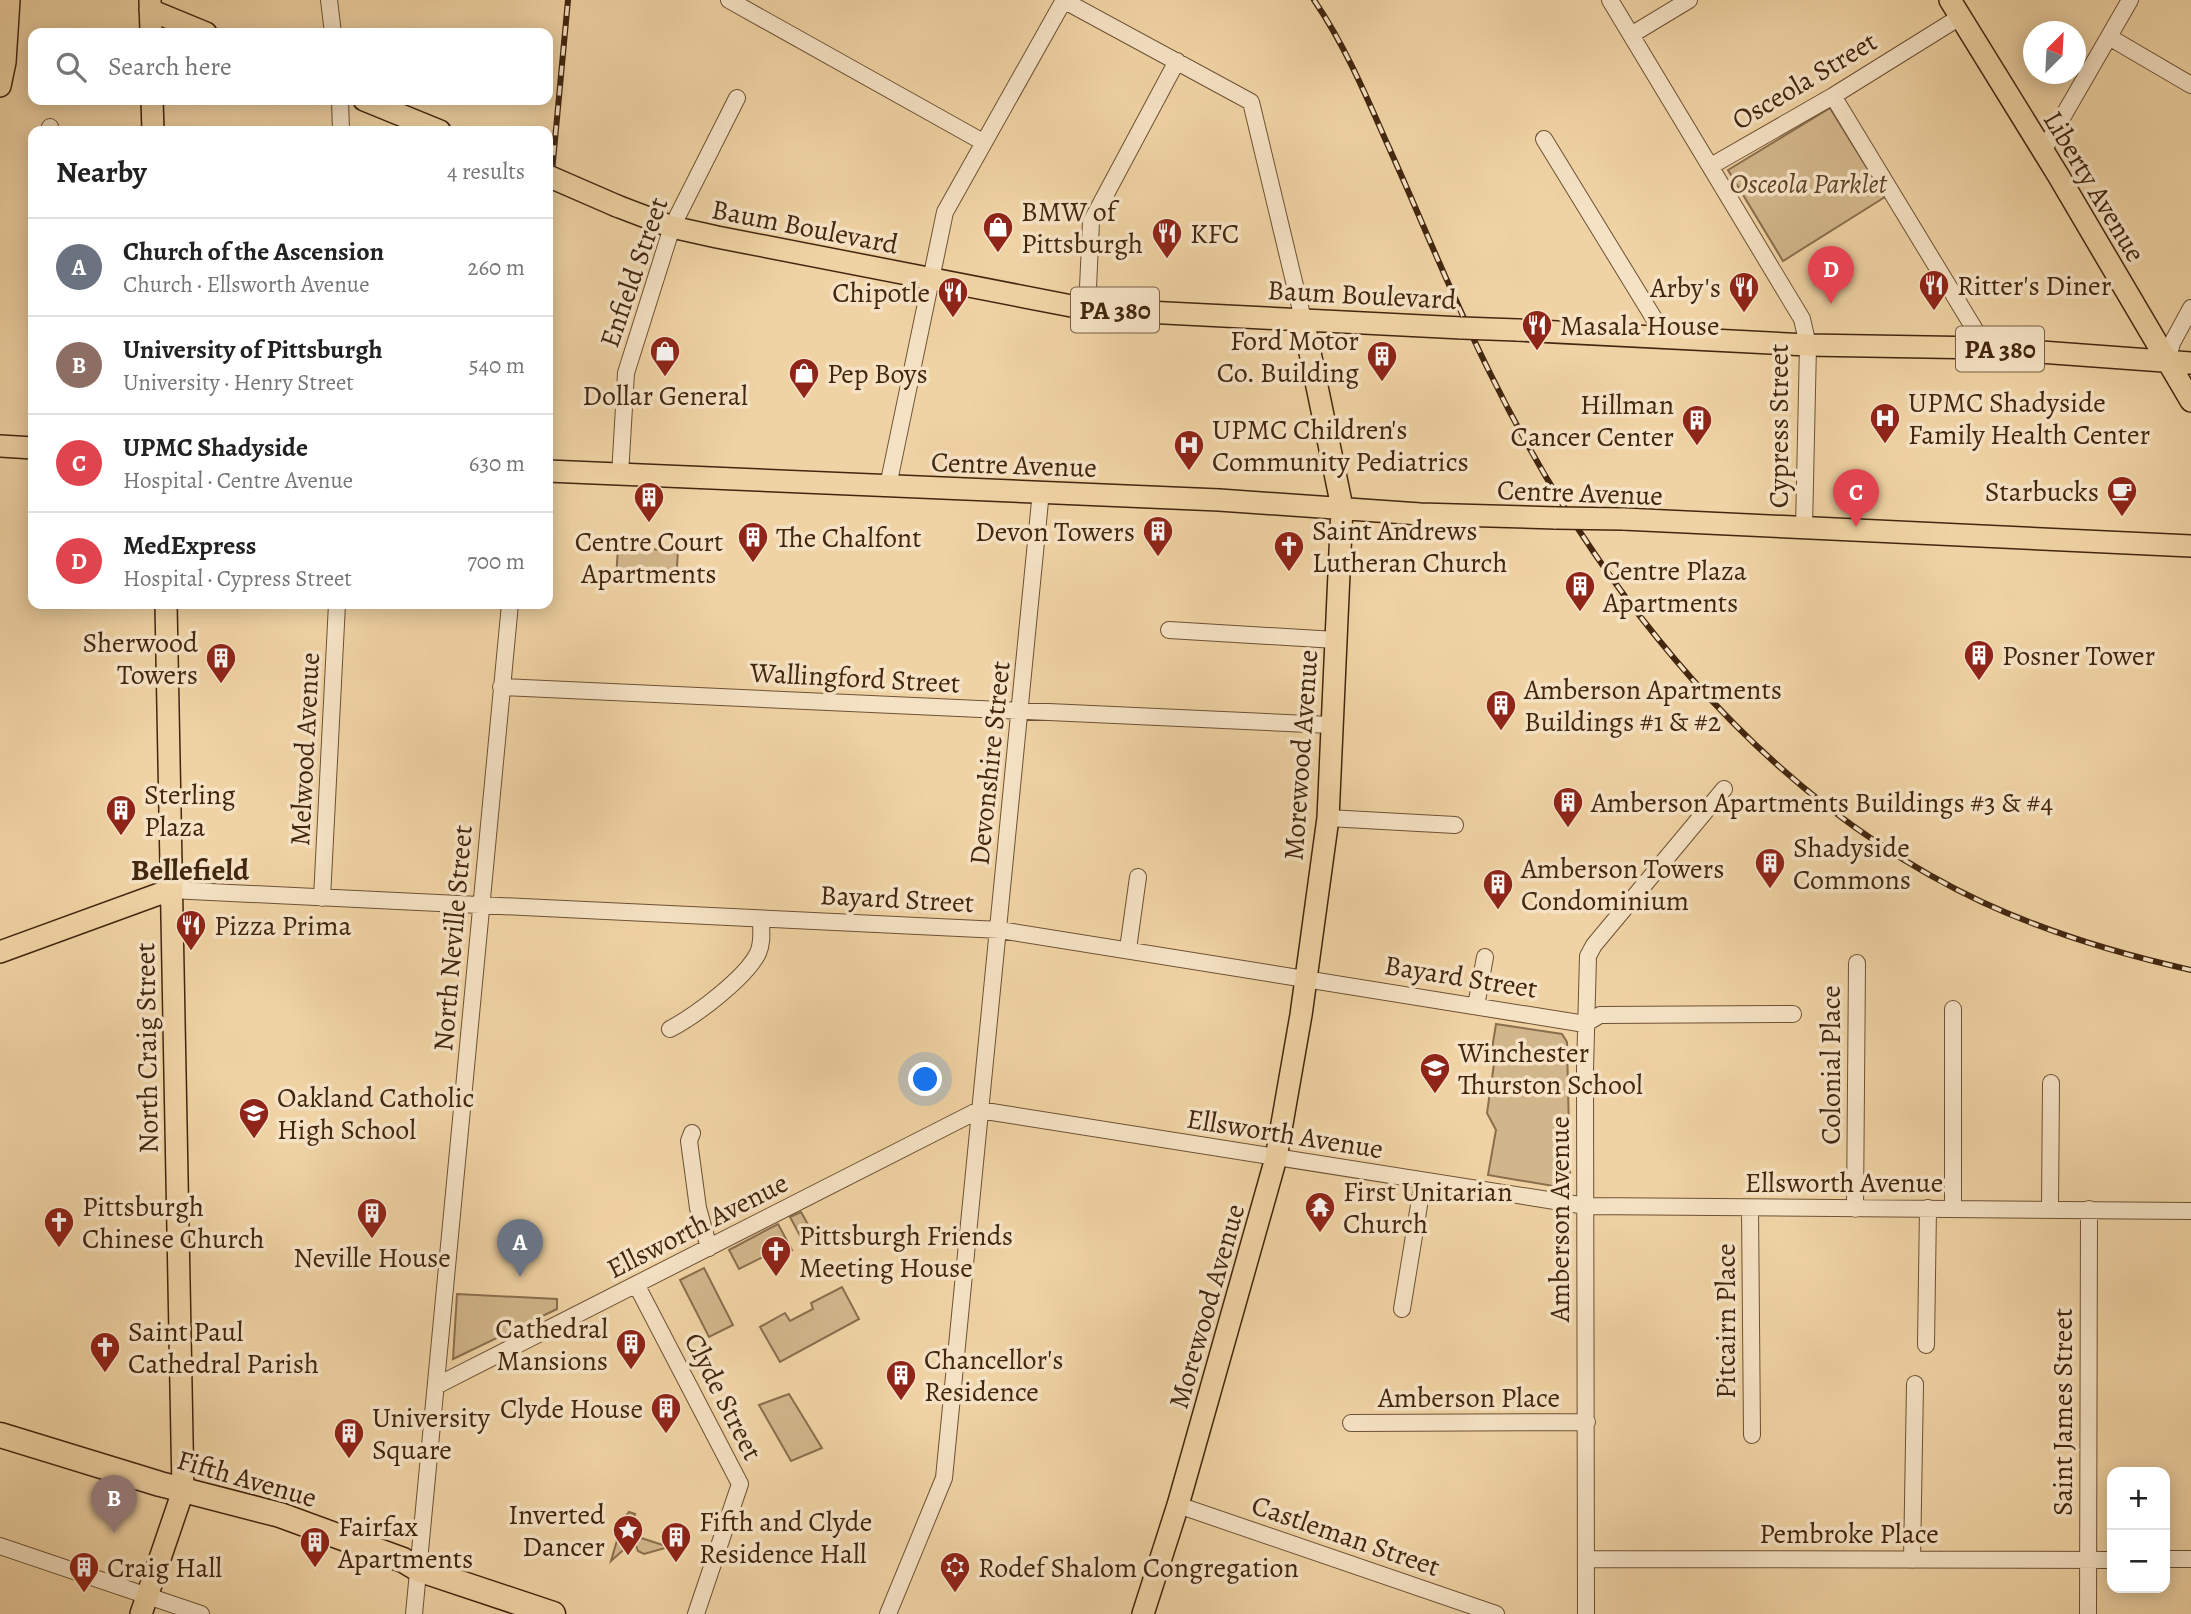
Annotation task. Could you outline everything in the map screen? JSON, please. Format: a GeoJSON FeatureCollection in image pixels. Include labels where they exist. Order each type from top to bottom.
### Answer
{"type":"FeatureCollection","features":[{"type":"Feature","properties":{"kind":"highway","name":"Fifth Avenue"},"geometry":{"type":"LineString","coordinates":[[0,1435],[183,1491],[280,1515],[403,1560],[418,1569],[553,1614]]}},
{"type":"Feature","properties":{"kind":"main road"},"geometry":{"type":"LineString","coordinates":[[0,86],[5,62],[9,0]]}},
{"type":"Feature","properties":{"kind":"main road"},"geometry":{"type":"LineString","coordinates":[[150,28],[150,5],[196,28]]}},
{"type":"Feature","properties":{"kind":"main road","name":"Liberty Avenue"},"geometry":{"type":"LineString","coordinates":[[1955,9],[2043,151],[2191,401]]}},
{"type":"Feature","properties":{"kind":"main road"},"geometry":{"type":"LineString","coordinates":[[152,105],[153,126]]}},
{"type":"Feature","properties":{"kind":"main road"},"geometry":{"type":"LineString","coordinates":[[376,105],[428,126]]}},
{"type":"Feature","properties":{"kind":"main road","name":"Baum Boulevard"},"geometry":{"type":"LineString","coordinates":[[553,178],[672,227],[1087,309],[1808,345],[1986,348],[2191,363]]}},
{"type":"Feature","properties":{"kind":"main road","name":"Morewood Avenue"},"geometry":{"type":"LineString","coordinates":[[1143,1614],[1178,1505],[1276,1158],[1328,818],[1342,507],[1303,319]]}},
{"type":"Feature","properties":{"kind":"main road"},"geometry":{"type":"LineString","coordinates":[[0,446],[28,448]]}},
{"type":"Feature","properties":{"kind":"main road","name":"Centre Avenue"},"geometry":{"type":"LineString","coordinates":[[553,471],[1041,491],[1342,507],[1420,514],[1623,519],[2191,546]]}},
{"type":"Feature","properties":{"kind":"main road","name":"North Craig Street"},"geometry":{"type":"LineString","coordinates":[[144,1604],[183,1491],[166,609]]}},
{"type":"Feature","properties":{"kind":"main road","name":"Bayard Street"},"geometry":{"type":"LineString","coordinates":[[0,952],[170,890]]}},
{"type":"Feature","properties":{"kind":"street"},"geometry":{"type":"LineString","coordinates":[[329,0],[332,28]]}},
{"type":"Feature","properties":{"kind":"street"},"geometry":{"type":"LineString","coordinates":[[729,0],[983,142]]}},
{"type":"Feature","properties":{"kind":"street"},"geometry":{"type":"LineString","coordinates":[[888,486],[945,212],[1063,0]]}},
{"type":"Feature","properties":{"kind":"street","name":"Morewood Avenue"},"geometry":{"type":"LineString","coordinates":[[1063,0],[1251,102],[1303,319]]}},
{"type":"Feature","properties":{"kind":"street","name":"Cypress Street"},"geometry":{"type":"LineString","coordinates":[[1610,0],[1802,319],[1808,345],[1804,528]]}},
{"type":"Feature","properties":{"kind":"street"},"geometry":{"type":"LineString","coordinates":[[1631,35],[1689,0]]}},
{"type":"Feature","properties":{"kind":"street"},"geometry":{"type":"LineString","coordinates":[[2043,151],[2130,0]]}},
{"type":"Feature","properties":{"kind":"street","name":"Osceola Street"},"geometry":{"type":"LineString","coordinates":[[1711,166],[1833,96],[1955,9]]}},
{"type":"Feature","properties":{"kind":"street"},"geometry":{"type":"LineString","coordinates":[[2109,37],[2191,85]]}},
{"type":"Feature","properties":{"kind":"street"},"geometry":{"type":"LineString","coordinates":[[1087,309],[1091,222],[1177,61]]}},
{"type":"Feature","properties":{"kind":"street"},"geometry":{"type":"LineString","coordinates":[[1833,96],[1986,348]]}},
{"type":"Feature","properties":{"kind":"street","name":"Enfield Street"},"geometry":{"type":"LineString","coordinates":[[620,475],[626,373],[672,227],[737,98]]}},
{"type":"Feature","properties":{"kind":"street"},"geometry":{"type":"LineString","coordinates":[[340,105],[341,126]]}},
{"type":"Feature","properties":{"kind":"street"},"geometry":{"type":"LineString","coordinates":[[1544,139],[1666,338]]}},
{"type":"Feature","properties":{"kind":"street"},"geometry":{"type":"LineString","coordinates":[[2167,362],[2172,343],[2191,308]]}},
{"type":"Feature","properties":{"kind":"street","name":"Devonshire Street"},"geometry":{"type":"LineString","coordinates":[[888,1614],[944,1478],[979,1110],[1000,930],[1041,491]]}},
{"type":"Feature","properties":{"kind":"street","name":"Melwood Avenue"},"geometry":{"type":"LineString","coordinates":[[322,898],[337,609]]}},
{"type":"Feature","properties":{"kind":"street","name":"North Neville Street"},"geometry":{"type":"LineString","coordinates":[[414,1614],[509,609]]}},
{"type":"Feature","properties":{"kind":"street"},"geometry":{"type":"LineString","coordinates":[[1169,630],[1336,640]]}},
{"type":"Feature","properties":{"kind":"street","name":"Wallingford Street"},"geometry":{"type":"LineString","coordinates":[[501,687],[1331,725]]}},
{"type":"Feature","properties":{"kind":"street","name":"Amberson Avenue"},"geometry":{"type":"LineString","coordinates":[[1586,1614],[1587,970],[1594,945],[1724,789]]}},
{"type":"Feature","properties":{"kind":"street"},"geometry":{"type":"LineString","coordinates":[[1328,818],[1455,825]]}},
{"type":"Feature","properties":{"kind":"street"},"geometry":{"type":"LineString","coordinates":[[1128,949],[1138,877]]}},
{"type":"Feature","properties":{"kind":"street","name":"Bayard Street"},"geometry":{"type":"LineString","coordinates":[[170,890],[1000,930],[1585,1024],[1600,1015],[1793,1014]]}},
{"type":"Feature","properties":{"kind":"street"},"geometry":{"type":"LineString","coordinates":[[670,1029],[695,1014],[748,968],[758,953],[762,939],[761,920]]}},
{"type":"Feature","properties":{"kind":"street"},"geometry":{"type":"LineString","coordinates":[[1476,1006],[1485,957]]}},
{"type":"Feature","properties":{"kind":"street","name":"Colonial Place"},"geometry":{"type":"LineString","coordinates":[[1856,1209],[1857,963]]}},
{"type":"Feature","properties":{"kind":"street"},"geometry":{"type":"LineString","coordinates":[[1953,1009],[1953,1209]]}},
{"type":"Feature","properties":{"kind":"street"},"geometry":{"type":"LineString","coordinates":[[2050,1209],[2051,1083]]}},
{"type":"Feature","properties":{"kind":"street","name":"Ellsworth Avenue"},"geometry":{"type":"LineString","coordinates":[[436,1386],[979,1110],[1586,1206],[2191,1212]]}},
{"type":"Feature","properties":{"kind":"street"},"geometry":{"type":"LineString","coordinates":[[692,1133],[689,1141],[698,1209],[709,1248]]}},
{"type":"Feature","properties":{"kind":"street"},"geometry":{"type":"LineString","coordinates":[[1402,1309],[1423,1181]]}},
{"type":"Feature","properties":{"kind":"street","name":"Pitcairn Place"},"geometry":{"type":"LineString","coordinates":[[1751,1208],[1752,1435]]}},
{"type":"Feature","properties":{"kind":"street"},"geometry":{"type":"LineString","coordinates":[[1926,1345],[1928,1208]]}},
{"type":"Feature","properties":{"kind":"street","name":"Saint James Street"},"geometry":{"type":"LineString","coordinates":[[2088,1614],[2089,1209]]}},
{"type":"Feature","properties":{"kind":"street","name":"Clyde Street"},"geometry":{"type":"LineString","coordinates":[[637,1286],[740,1484],[696,1614]]}},
{"type":"Feature","properties":{"kind":"street"},"geometry":{"type":"LineString","coordinates":[[1912,1560],[1915,1384]]}},
{"type":"Feature","properties":{"kind":"street","name":"Amberson Place"},"geometry":{"type":"LineString","coordinates":[[1351,1423],[1587,1422]]}},
{"type":"Feature","properties":{"kind":"street","name":"Castleman Street"},"geometry":{"type":"LineString","coordinates":[[1178,1505],[1496,1614]]}},
{"type":"Feature","properties":{"kind":"street"},"geometry":{"type":"LineString","coordinates":[[0,1546],[144,1604],[201,1614]]}},
{"type":"Feature","properties":{"kind":"street","name":"Pembroke Place"},"geometry":{"type":"LineString","coordinates":[[1586,1559],[2107,1560]]}},
{"type":"Feature","properties":{"kind":"street"},"geometry":{"type":"LineString","coordinates":[[2170,1559],[2191,1559]]}},
{"type":"Feature","properties":{"kind":"green space","name":"Osceola Parklet"},"geometry":{"type":"Polygon","coordinates":[[[1830,108],[1885,197],[1783,261],[1728,170],[1830,108]]]}},
{"type":"Feature","properties":{"kind":"green space"},"geometry":{"type":"Polygon","coordinates":[[[618,547],[678,551],[676,582],[616,579],[618,547]]]}},
{"type":"Feature","properties":{"kind":"green space"},"geometry":{"type":"Polygon","coordinates":[[[1496,1024],[1562,1034],[1567,1042],[1570,1178],[1559,1187],[1488,1175],[1496,1130],[1487,1113],[1496,1050],[1492,1049],[1496,1024]]]}},
{"type":"Feature","properties":{"kind":"green space"},"geometry":{"type":"Polygon","coordinates":[[[801,1212],[815,1237],[804,1243],[790,1217],[801,1212]]]}},
{"type":"Feature","properties":{"kind":"green space"},"geometry":{"type":"Polygon","coordinates":[[[778,1224],[792,1250],[785,1254],[781,1248],[739,1269],[729,1250],[778,1224]]]}},
{"type":"Feature","properties":{"kind":"green space"},"geometry":{"type":"Polygon","coordinates":[[[704,1268],[733,1325],[709,1337],[680,1280],[704,1268]]]}},
{"type":"Feature","properties":{"kind":"green space"},"geometry":{"type":"Polygon","coordinates":[[[842,1287],[859,1319],[780,1362],[760,1327],[785,1313],[790,1321],[813,1309],[811,1303],[842,1287]]]}},
{"type":"Feature","properties":{"kind":"green space"},"geometry":{"type":"Polygon","coordinates":[[[457,1294],[557,1299],[557,1309],[453,1359],[457,1294]]]}},
{"type":"Feature","properties":{"kind":"green space"},"geometry":{"type":"Polygon","coordinates":[[[789,1394],[822,1448],[791,1461],[759,1405],[789,1394]]]}},
{"type":"Feature","properties":{"kind":"green space"},"geometry":{"type":"Polygon","coordinates":[[[629,1512],[635,1514],[633,1522],[638,1527],[635,1536],[669,1547],[644,1554],[638,1551],[625,1517],[629,1512]]]}},
{"type":"Feature","properties":{"kind":"green space"},"geometry":{"type":"Polygon","coordinates":[[[624,1529],[630,1544],[611,1561],[620,1530],[624,1529]]]}},
{"type":"Feature","properties":{"kind":"railway"},"geometry":{"type":"LineString","coordinates":[[553,161],[568,0]]}},
{"type":"Feature","properties":{"kind":"railway"},"geometry":{"type":"LineString","coordinates":[[1314,0],[1353,69],[1476,344],[1532,453],[1580,532],[1634,608],[1692,680],[1757,746],[1826,806],[1901,858],[1982,902],[2033,923],[2111,950],[2191,970]]}},
{"type":"Feature","properties":{"kind":"place","name":"BMW of Pittsburgh"},"geometry":{"type":"Point","coordinates":[998,254]}},
{"type":"Feature","properties":{"kind":"place","name":"KFC"},"geometry":{"type":"Point","coordinates":[1167,260]}},
{"type":"Feature","properties":{"kind":"place","name":"MedExpress"},"geometry":{"type":"Point","coordinates":[1831,304]}},
{"type":"Feature","properties":{"kind":"place","name":"Ritter's Diner"},"geometry":{"type":"Point","coordinates":[1934,312]}},
{"type":"Feature","properties":{"kind":"place","name":"Arby's"},"geometry":{"type":"Point","coordinates":[1744,314]}},
{"type":"Feature","properties":{"kind":"place","name":"Chipotle"},"geometry":{"type":"Point","coordinates":[953,319]}},
{"type":"Feature","properties":{"kind":"place","name":"Masala House"},"geometry":{"type":"Point","coordinates":[1537,352]}},
{"type":"Feature","properties":{"kind":"place","name":"Dollar General"},"geometry":{"type":"Point","coordinates":[665,378]}},
{"type":"Feature","properties":{"kind":"place","name":"Ford Motor Co. Building"},"geometry":{"type":"Point","coordinates":[1382,383]}},
{"type":"Feature","properties":{"kind":"place","name":"Pep Boys"},"geometry":{"type":"Point","coordinates":[804,400]}},
{"type":"Feature","properties":{"kind":"place","name":"UPMC Shadyside Family Health Center"},"geometry":{"type":"Point","coordinates":[1885,445]}},
{"type":"Feature","properties":{"kind":"place","name":"Hillman Cancer Center"},"geometry":{"type":"Point","coordinates":[1697,447]}},
{"type":"Feature","properties":{"kind":"place","name":"UPMC Children's Community Pediatrics"},"geometry":{"type":"Point","coordinates":[1189,472]}},
{"type":"Feature","properties":{"kind":"place","name":"Starbucks"},"geometry":{"type":"Point","coordinates":[2122,518]}},
{"type":"Feature","properties":{"kind":"place","name":"Centre Court Apartments"},"geometry":{"type":"Point","coordinates":[649,524]}},
{"type":"Feature","properties":{"kind":"place","name":"UPMC Shadyside"},"geometry":{"type":"Point","coordinates":[1856,527]}},
{"type":"Feature","properties":{"kind":"place","name":"Devon Towers"},"geometry":{"type":"Point","coordinates":[1158,558]}},
{"type":"Feature","properties":{"kind":"place","name":"The Chalfont"},"geometry":{"type":"Point","coordinates":[753,564]}},
{"type":"Feature","properties":{"kind":"place","name":"Saint Andrews Lutheran Church"},"geometry":{"type":"Point","coordinates":[1289,573]}},
{"type":"Feature","properties":{"kind":"place","name":"Centre Plaza Apartments"},"geometry":{"type":"Point","coordinates":[1580,613]}},
{"type":"Feature","properties":{"kind":"place","name":"Posner Tower"},"geometry":{"type":"Point","coordinates":[1979,682]}},
{"type":"Feature","properties":{"kind":"place","name":"Sherwood Towers"},"geometry":{"type":"Point","coordinates":[221,685]}},
{"type":"Feature","properties":{"kind":"place","name":"Amberson Apartments Buildings #1 & #2"},"geometry":{"type":"Point","coordinates":[1501,732]}},
{"type":"Feature","properties":{"kind":"place","name":"Amberson Apartments Buildings #3 & #4"},"geometry":{"type":"Point","coordinates":[1568,829]}},
{"type":"Feature","properties":{"kind":"place","name":"Sterling Plaza"},"geometry":{"type":"Point","coordinates":[121,837]}},
{"type":"Feature","properties":{"kind":"place","name":"Shadyside Commons"},"geometry":{"type":"Point","coordinates":[1770,890]}},
{"type":"Feature","properties":{"kind":"place","name":"Amberson Towers Condominium"},"geometry":{"type":"Point","coordinates":[1498,911]}},
{"type":"Feature","properties":{"kind":"place","name":"Pizza Prima"},"geometry":{"type":"Point","coordinates":[191,952]}},
{"type":"Feature","properties":{"kind":"place","name":"Winchester Thurston School"},"geometry":{"type":"Point","coordinates":[1435,1095]}},
{"type":"Feature","properties":{"kind":"place","name":"Oakland Catholic High School"},"geometry":{"type":"Point","coordinates":[254,1140]}},
{"type":"Feature","properties":{"kind":"place","name":"First Unitarian Church"},"geometry":{"type":"Point","coordinates":[1320,1234]}},
{"type":"Feature","properties":{"kind":"place","name":"Neville House"},"geometry":{"type":"Point","coordinates":[372,1240]}},
{"type":"Feature","properties":{"kind":"place","name":"Pittsburgh Chinese Church"},"geometry":{"type":"Point","coordinates":[59,1249]}},
{"type":"Feature","properties":{"kind":"place","name":"Church of the Ascension"},"geometry":{"type":"Point","coordinates":[520,1277]}},
{"type":"Feature","properties":{"kind":"place","name":"Pittsburgh Friends Meeting House"},"geometry":{"type":"Point","coordinates":[776,1278]}},
{"type":"Feature","properties":{"kind":"place","name":"Cathedral Mansions"},"geometry":{"type":"Point","coordinates":[631,1371]}},
{"type":"Feature","properties":{"kind":"place","name":"Saint Paul Cathedral Parish"},"geometry":{"type":"Point","coordinates":[105,1374]}},
{"type":"Feature","properties":{"kind":"place","name":"Chancellor's Residence"},"geometry":{"type":"Point","coordinates":[901,1402]}},
{"type":"Feature","properties":{"kind":"place","name":"Clyde House"},"geometry":{"type":"Point","coordinates":[666,1435]}},
{"type":"Feature","properties":{"kind":"place","name":"University Square"},"geometry":{"type":"Point","coordinates":[349,1460]}},
{"type":"Feature","properties":{"kind":"place","name":"University of Pittsburgh"},"geometry":{"type":"Point","coordinates":[114,1533]}},
{"type":"Feature","properties":{"kind":"place","name":"Inverted Dancer"},"geometry":{"type":"Point","coordinates":[628,1557]}},
{"type":"Feature","properties":{"kind":"place","name":"Fifth and Clyde Residence Hall"},"geometry":{"type":"Point","coordinates":[676,1564]}},
{"type":"Feature","properties":{"kind":"place","name":"Fairfax Apartments"},"geometry":{"type":"Point","coordinates":[315,1569]}},
{"type":"Feature","properties":{"kind":"place","name":"Craig Hall"},"geometry":{"type":"Point","coordinates":[84,1594]}},
{"type":"Feature","properties":{"kind":"place","name":"Rodef Shalom Congregation"},"geometry":{"type":"Point","coordinates":[955,1594]}},
{"type":"Feature","properties":{"kind":"district","name":"Bellefield"},"geometry":{"type":"Point","coordinates":[190,870]}}]}
